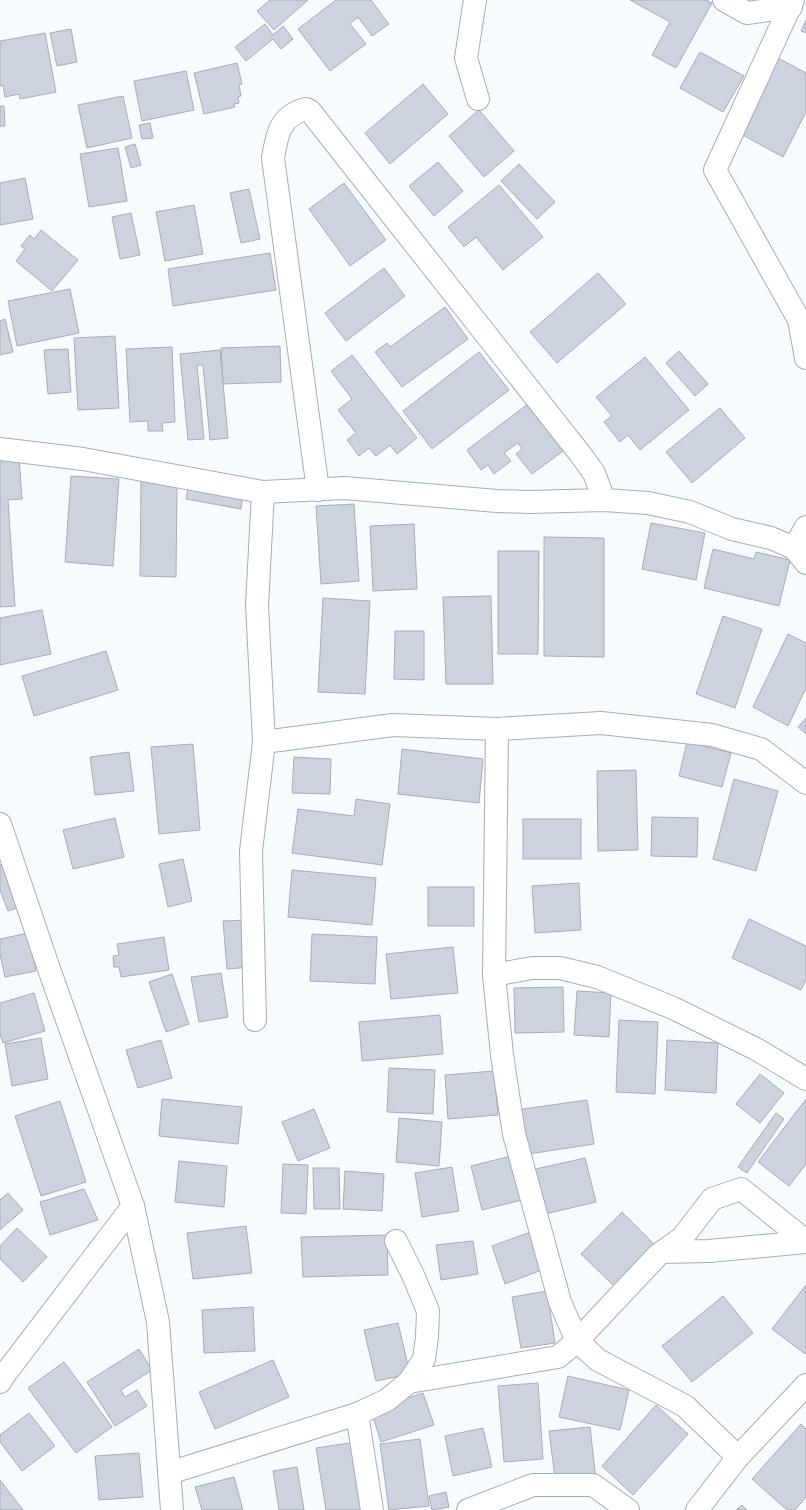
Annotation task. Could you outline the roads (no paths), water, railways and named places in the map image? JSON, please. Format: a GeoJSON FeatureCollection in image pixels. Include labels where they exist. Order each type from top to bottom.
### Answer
{"type":"FeatureCollection","features":[{"type":"Feature","properties":{"kind":"street"},"geometry":{"type":"LineString","coordinates":[[475,0],[466,58],[478,99]]}},
{"type":"Feature","properties":{"kind":"street"},"geometry":{"type":"LineString","coordinates":[[724,0],[747,14],[792,4]]}},
{"type":"Feature","properties":{"kind":"street"},"geometry":{"type":"LineString","coordinates":[[792,4],[715,170],[802,321],[806,358]]}},
{"type":"Feature","properties":{"kind":"street"},"geometry":{"type":"LineString","coordinates":[[318,490],[273,158],[278,133],[283,123],[290,115],[299,110],[306,109],[310,111],[581,455],[594,473],[604,500]]}},
{"type":"Feature","properties":{"kind":"street"},"geometry":{"type":"LineString","coordinates":[[0,449],[83,459],[263,492],[344,488],[496,501],[529,502],[604,500],[648,503],[690,512],[732,529],[771,538],[800,556],[806,527]]}},
{"type":"Feature","properties":{"kind":"street"},"geometry":{"type":"LineString","coordinates":[[255,1020],[250,851],[264,742],[257,605],[263,492]]}},
{"type":"Feature","properties":{"kind":"street"},"geometry":{"type":"LineString","coordinates":[[264,742],[393,725],[497,729],[601,723],[712,735],[761,749],[806,783]]}},
{"type":"Feature","properties":{"kind":"street"},"geometry":{"type":"LineString","coordinates":[[497,729],[494,975],[502,1056],[514,1134],[560,1302],[577,1341],[598,1360],[685,1406],[738,1457]]}},
{"type":"Feature","properties":{"kind":"street"},"geometry":{"type":"LineString","coordinates":[[0,824],[48,966],[133,1206],[158,1322],[172,1510]]}},
{"type":"Feature","properties":{"kind":"street"},"geometry":{"type":"LineString","coordinates":[[494,975],[532,968],[560,968],[597,977],[680,1012],[756,1049],[806,1079]]}},
{"type":"Feature","properties":{"kind":"street"},"geometry":{"type":"LineString","coordinates":[[409,1382],[558,1356],[577,1341],[662,1252],[682,1238],[712,1199],[741,1189],[806,1241]]}},
{"type":"Feature","properties":{"kind":"street"},"geometry":{"type":"LineString","coordinates":[[2,1375],[133,1206]]}},
{"type":"Feature","properties":{"kind":"street"},"geometry":{"type":"LineString","coordinates":[[169,1473],[357,1414],[388,1400],[409,1382],[424,1359],[428,1311],[413,1275],[396,1241]]}},
{"type":"Feature","properties":{"kind":"street"},"geometry":{"type":"LineString","coordinates":[[662,1252],[709,1251],[806,1241]]}},
{"type":"Feature","properties":{"kind":"street"},"geometry":{"type":"LineString","coordinates":[[697,1510],[738,1457],[806,1385]]}},
{"type":"Feature","properties":{"kind":"street"},"geometry":{"type":"LineString","coordinates":[[357,1414],[372,1510]]}},
{"type":"Feature","properties":{"kind":"street"},"geometry":{"type":"LineString","coordinates":[[468,1510],[533,1485],[593,1485],[628,1510]]}}]}
